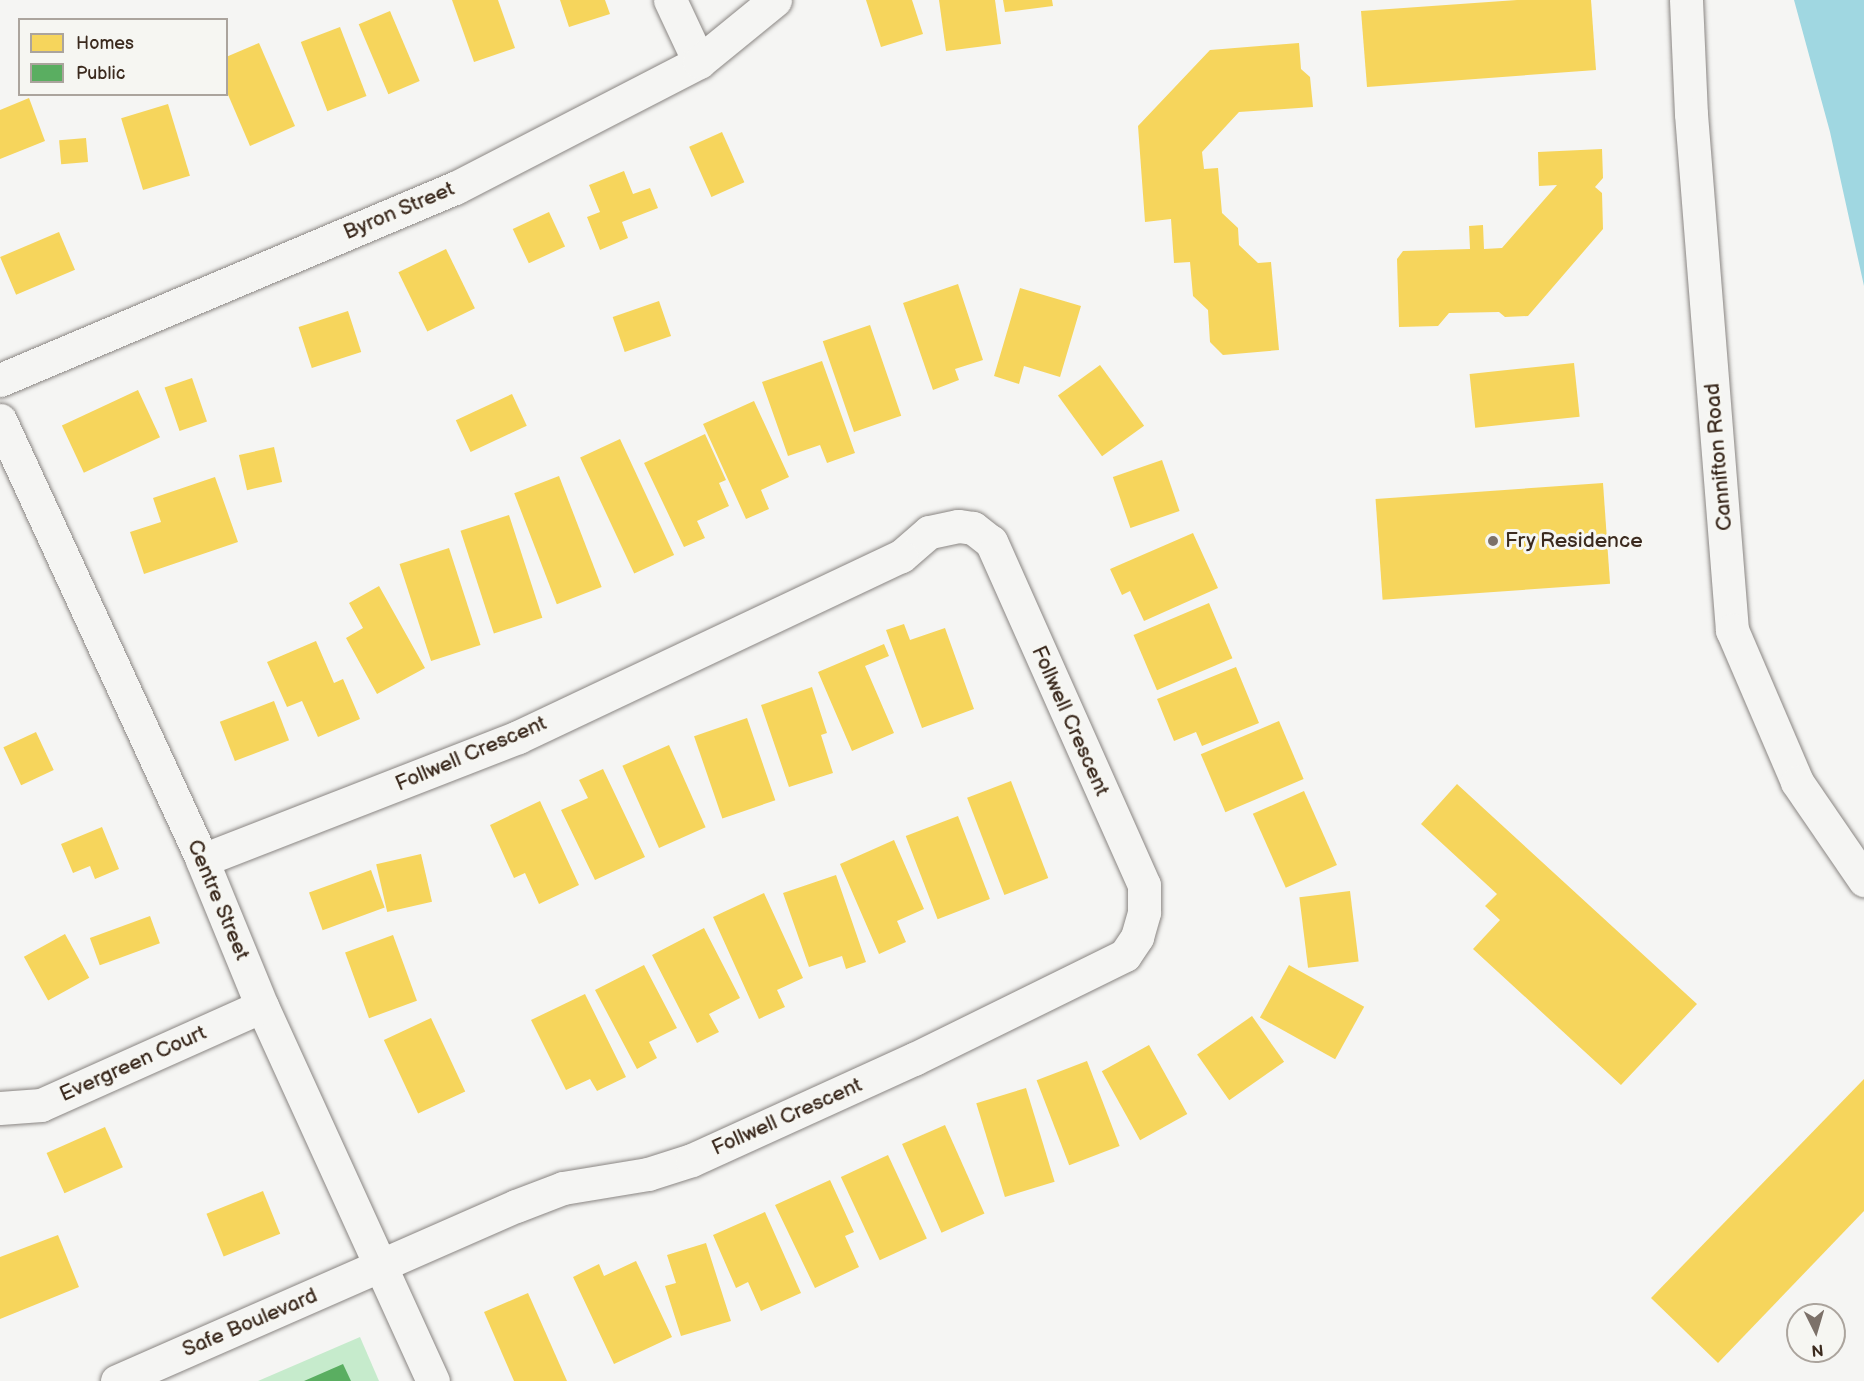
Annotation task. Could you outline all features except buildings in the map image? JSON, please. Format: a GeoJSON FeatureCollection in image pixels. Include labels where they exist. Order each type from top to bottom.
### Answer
{"type":"FeatureCollection","features":[{"type":"Feature","properties":{"kind":"street"},"geometry":{"type":"LineString","coordinates":[[670,0],[699,62]]}},
{"type":"Feature","properties":{"kind":"street","name":"Byron Street"},"geometry":{"type":"LineString","coordinates":[[0,380],[455,188],[699,62],[775,0]]}},
{"type":"Feature","properties":{"kind":"street","name":"Cannifton Road"},"geometry":{"type":"LineString","coordinates":[[1686,0],[1691,114],[1732,630],[1797,782],[1864,880]]}},
{"type":"Feature","properties":{"kind":"street","name":"Centre Street"},"geometry":{"type":"LineString","coordinates":[[0,420],[202,860],[262,1006],[433,1381]]}},
{"type":"Feature","properties":{"kind":"street","name":"Follwell Crescent"},"geometry":{"type":"LineString","coordinates":[[202,860],[518,737],[901,556],[929,532],[958,526],[974,528],[991,542],[1140,875],[1144,885],[1144,912],[1137,937],[1125,955],[914,1059],[692,1160],[648,1174],[563,1188],[516,1206],[382,1266]]}},
{"type":"Feature","properties":{"kind":"street","name":"Evergreen Court"},"geometry":{"type":"LineString","coordinates":[[0,1108],[41,1105],[262,1006]]}},
{"type":"Feature","properties":{"kind":"street","name":"Safe Boulevard"},"geometry":{"type":"LineString","coordinates":[[117,1381],[382,1266]]}},
{"type":"Feature","properties":{"kind":"green space"},"geometry":{"type":"Polygon","coordinates":[[[360,1337],[379,1381],[258,1381],[360,1337]]]}},
{"type":"Feature","properties":{"kind":"water"},"geometry":{"type":"Polygon","coordinates":[[[1794,0],[1864,0],[1864,286],[1830,132],[1794,0]]]}},
{"type":"Feature","properties":{"kind":"place","name":"Fry Residence"},"geometry":{"type":"Point","coordinates":[1493,541]}}]}
